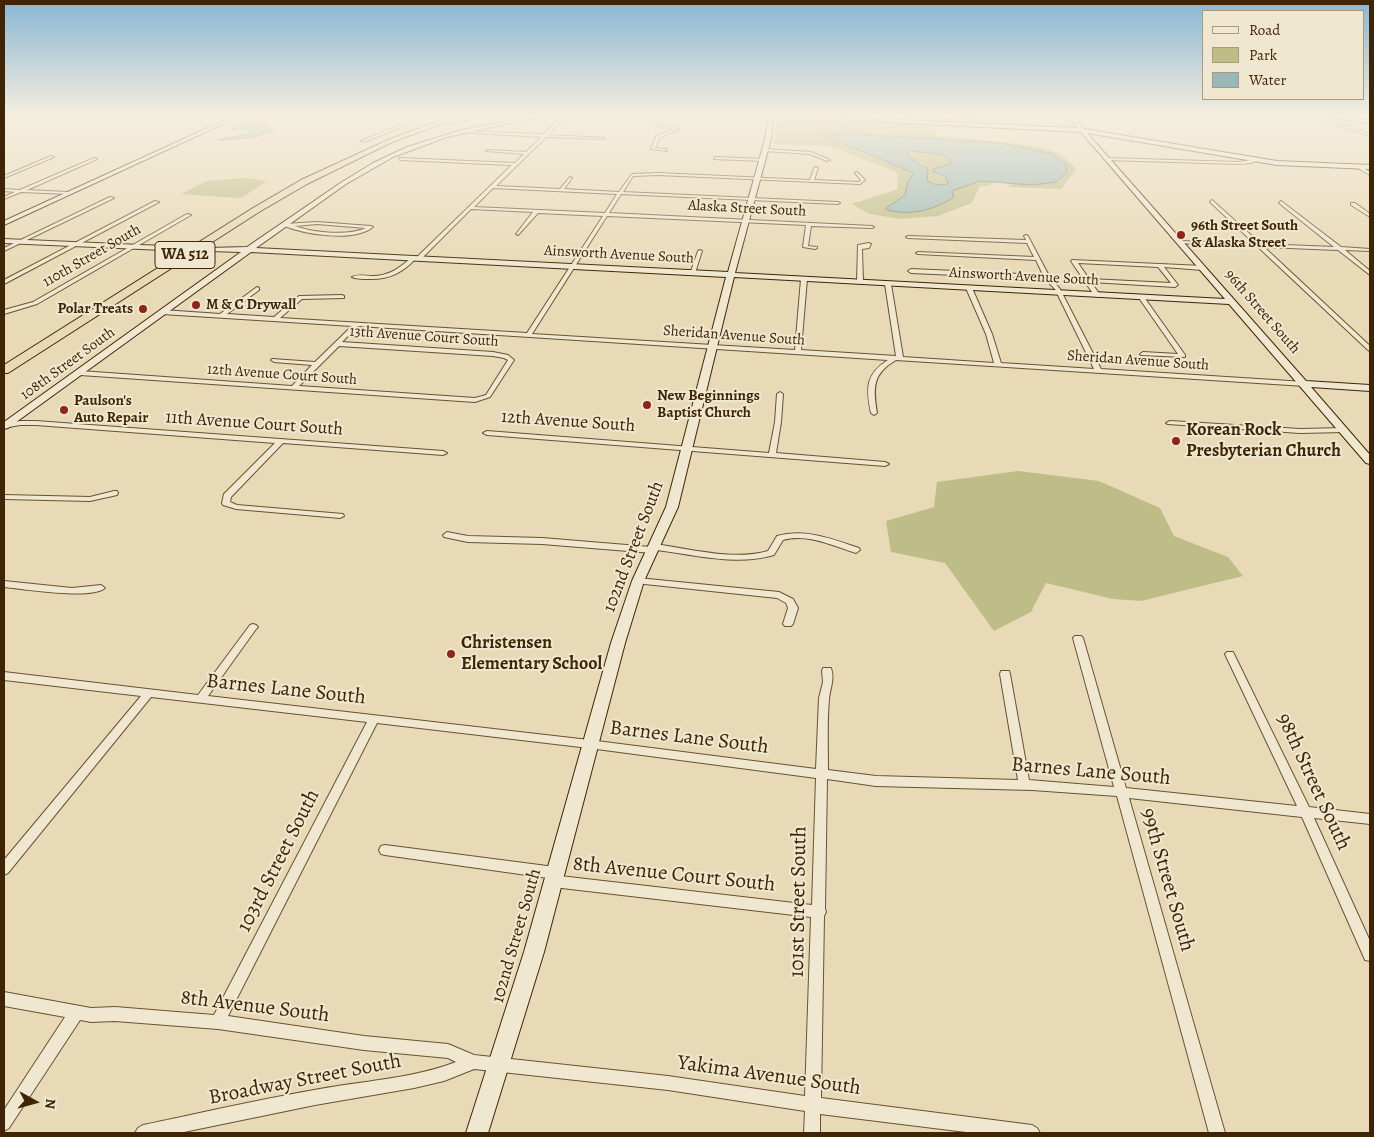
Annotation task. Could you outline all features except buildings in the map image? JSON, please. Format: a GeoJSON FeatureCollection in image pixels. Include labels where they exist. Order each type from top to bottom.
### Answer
{"type":"FeatureCollection","features":[{"type":"Feature","properties":{"kind":"highway","name":"WA 512"},"geometry":{"type":"LineString","coordinates":[[4,361],[258,203],[320,169]]}},
{"type":"Feature","properties":{"kind":"highway","name":"WA 512"},"geometry":{"type":"LineString","coordinates":[[4,370],[264,206],[330,169]]}},
{"type":"Feature","properties":{"kind":"street"},"geometry":{"type":"LineString","coordinates":[[4,176],[22,169]]}},
{"type":"Feature","properties":{"kind":"street"},"geometry":{"type":"LineString","coordinates":[[4,198],[71,169]]}},
{"type":"Feature","properties":{"kind":"street"},"geometry":{"type":"LineString","coordinates":[[4,222],[121,169]]}},
{"type":"Feature","properties":{"kind":"street","name":"108th Street South"},"geometry":{"type":"LineString","coordinates":[[4,426],[80,373],[249,249],[287,225],[356,176],[371,169]]}},
{"type":"Feature","properties":{"kind":"street"},"geometry":{"type":"LineString","coordinates":[[354,277],[380,278],[390,276],[405,267],[510,169]]}},
{"type":"Feature","properties":{"kind":"street","name":"102nd Street South"},"geometry":{"type":"LineString","coordinates":[[478,1133],[534,952],[589,744],[638,581],[672,507],[688,448],[711,347],[760,169]]}},
{"type":"Feature","properties":{"kind":"street"},"geometry":{"type":"LineString","coordinates":[[812,181],[816,169]]}},
{"type":"Feature","properties":{"kind":"street","name":"96th Street South"},"geometry":{"type":"LineString","coordinates":[[1117,169],[1370,461]]}},
{"type":"Feature","properties":{"kind":"street"},"geometry":{"type":"LineString","coordinates":[[528,336],[631,176],[636,174],[860,183],[863,180],[857,172]]}},
{"type":"Feature","properties":{"kind":"street"},"geometry":{"type":"LineString","coordinates":[[561,190],[570,178]]}},
{"type":"Feature","properties":{"kind":"street"},"geometry":{"type":"LineString","coordinates":[[492,187],[838,203]]}},
{"type":"Feature","properties":{"kind":"street"},"geometry":{"type":"LineString","coordinates":[[4,190],[68,193]]}},
{"type":"Feature","properties":{"kind":"street"},"geometry":{"type":"LineString","coordinates":[[4,250],[112,198]]}},
{"type":"Feature","properties":{"kind":"street"},"geometry":{"type":"LineString","coordinates":[[1212,201],[1370,349]]}},
{"type":"Feature","properties":{"kind":"street"},"geometry":{"type":"LineString","coordinates":[[4,282],[156,202]]}},
{"type":"Feature","properties":{"kind":"street"},"geometry":{"type":"LineString","coordinates":[[1281,202],[1370,273]]}},
{"type":"Feature","properties":{"kind":"street"},"geometry":{"type":"LineString","coordinates":[[1352,204],[1370,216]]}},
{"type":"Feature","properties":{"kind":"street","name":"Alaska Street South"},"geometry":{"type":"LineString","coordinates":[[469,208],[872,228]]}},
{"type":"Feature","properties":{"kind":"street"},"geometry":{"type":"LineString","coordinates":[[518,234],[537,211]]}},
{"type":"Feature","properties":{"kind":"street","name":"110th Street South"},"geometry":{"type":"LineString","coordinates":[[4,312],[35,303],[189,215]]}},
{"type":"Feature","properties":{"kind":"street"},"geometry":{"type":"LineString","coordinates":[[317,223],[371,227],[364,232],[353,233],[307,231],[287,225],[317,223]]}},
{"type":"Feature","properties":{"kind":"street"},"geometry":{"type":"LineString","coordinates":[[809,224],[805,247],[815,248]]}},
{"type":"Feature","properties":{"kind":"street"},"geometry":{"type":"LineString","coordinates":[[925,231],[927,238]]}},
{"type":"Feature","properties":{"kind":"street"},"geometry":{"type":"LineString","coordinates":[[908,237],[1027,239],[1047,278],[1056,286],[1099,372]]}},
{"type":"Feature","properties":{"kind":"street","name":"Ainsworth Avenue South"},"geometry":{"type":"LineString","coordinates":[[4,242],[131,248],[249,249],[1234,302]]}},
{"type":"Feature","properties":{"kind":"street"},"geometry":{"type":"LineString","coordinates":[[1181,242],[1370,250]]}},
{"type":"Feature","properties":{"kind":"street"},"geometry":{"type":"LineString","coordinates":[[860,248],[860,282]]}},
{"type":"Feature","properties":{"kind":"street"},"geometry":{"type":"LineString","coordinates":[[692,273],[700,251]]}},
{"type":"Feature","properties":{"kind":"street"},"geometry":{"type":"LineString","coordinates":[[918,254],[1038,259]]}},
{"type":"Feature","properties":{"kind":"street"},"geometry":{"type":"LineString","coordinates":[[927,254],[931,272]]}},
{"type":"Feature","properties":{"kind":"street"},"geometry":{"type":"LineString","coordinates":[[1074,261],[1203,268]]}},
{"type":"Feature","properties":{"kind":"street"},"geometry":{"type":"LineString","coordinates":[[1074,261],[1089,280],[1097,295]]}},
{"type":"Feature","properties":{"kind":"street"},"geometry":{"type":"LineString","coordinates":[[1089,280],[1175,285],[1159,266]]}},
{"type":"Feature","properties":{"kind":"street"},"geometry":{"type":"LineString","coordinates":[[911,270],[1047,278]]}},
{"type":"Feature","properties":{"kind":"street"},"geometry":{"type":"LineString","coordinates":[[798,353],[804,279]]}},
{"type":"Feature","properties":{"kind":"street"},"geometry":{"type":"LineString","coordinates":[[874,413],[871,398],[872,380],[885,363],[897,359],[888,284]]}},
{"type":"Feature","properties":{"kind":"street"},"geometry":{"type":"LineString","coordinates":[[969,288],[989,334],[998,365]]}},
{"type":"Feature","properties":{"kind":"street"},"geometry":{"type":"LineString","coordinates":[[221,316],[257,289]]}},
{"type":"Feature","properties":{"kind":"street"},"geometry":{"type":"LineString","coordinates":[[274,320],[296,300],[307,296],[342,297]]}},
{"type":"Feature","properties":{"kind":"street"},"geometry":{"type":"LineString","coordinates":[[1142,298],[1184,356]]}},
{"type":"Feature","properties":{"kind":"street","name":"Sheridan Avenue South"},"geometry":{"type":"LineString","coordinates":[[162,312],[1305,384]]}},
{"type":"Feature","properties":{"kind":"street"},"geometry":{"type":"LineString","coordinates":[[293,388],[356,325]]}},
{"type":"Feature","properties":{"kind":"street","name":"13th Avenue Court South"},"geometry":{"type":"LineString","coordinates":[[337,344],[493,354],[509,358],[510,361],[489,394],[483,399]]}},
{"type":"Feature","properties":{"kind":"street"},"geometry":{"type":"LineString","coordinates":[[1143,354],[1184,356]]}},
{"type":"Feature","properties":{"kind":"street"},"geometry":{"type":"LineString","coordinates":[[274,360],[317,364]]}},
{"type":"Feature","properties":{"kind":"street","name":"12th Avenue Court South"},"geometry":{"type":"LineString","coordinates":[[80,373],[462,400],[483,399]]}},
{"type":"Feature","properties":{"kind":"street"},"geometry":{"type":"LineString","coordinates":[[1305,384],[1370,388]]}},
{"type":"Feature","properties":{"kind":"street"},"geometry":{"type":"LineString","coordinates":[[772,454],[778,422],[780,394]]}},
{"type":"Feature","properties":{"kind":"street","name":"11th Avenue Court South"},"geometry":{"type":"LineString","coordinates":[[4,426],[36,422],[443,454]]}},
{"type":"Feature","properties":{"kind":"street"},"geometry":{"type":"LineString","coordinates":[[1170,423],[1300,431],[1344,430]]}},
{"type":"Feature","properties":{"kind":"street","name":"12th Avenue South"},"geometry":{"type":"LineString","coordinates":[[487,433],[885,464]]}},
{"type":"Feature","properties":{"kind":"street"},"geometry":{"type":"LineString","coordinates":[[281,442],[228,496],[226,503],[236,507],[340,516]]}},
{"type":"Feature","properties":{"kind":"street"},"geometry":{"type":"LineString","coordinates":[[4,497],[90,499],[114,493]]}},
{"type":"Feature","properties":{"kind":"street"},"geometry":{"type":"LineString","coordinates":[[447,535],[468,539],[542,541],[735,556],[759,556],[771,553],[780,538],[792,535],[824,540],[856,550]]}},
{"type":"Feature","properties":{"kind":"street"},"geometry":{"type":"LineString","coordinates":[[638,581],[779,595],[790,602],[793,608],[788,624]]}},
{"type":"Feature","properties":{"kind":"street"},"geometry":{"type":"LineString","coordinates":[[4,584],[72,591],[101,588]]}},
{"type":"Feature","properties":{"kind":"street"},"geometry":{"type":"LineString","coordinates":[[200,699],[253,627]]}},
{"type":"Feature","properties":{"kind":"street","name":"99th Street South"},"geometry":{"type":"LineString","coordinates":[[1078,638],[1216,1133]]}},
{"type":"Feature","properties":{"kind":"street","name":"98th Street South"},"geometry":{"type":"LineString","coordinates":[[1230,654],[1305,811],[1370,955]]}},
{"type":"Feature","properties":{"kind":"street","name":"101st Street South"},"geometry":{"type":"LineString","coordinates":[[812,1133],[820,912],[824,698],[827,671]]}},
{"type":"Feature","properties":{"kind":"street"},"geometry":{"type":"LineString","coordinates":[[1005,674],[1024,784]]}},
{"type":"Feature","properties":{"kind":"street","name":"Barnes Lane South"},"geometry":{"type":"LineString","coordinates":[[4,676],[589,744],[897,783],[1024,784],[1121,792],[1370,819]]}},
{"type":"Feature","properties":{"kind":"street"},"geometry":{"type":"LineString","coordinates":[[4,869],[148,694]]}},
{"type":"Feature","properties":{"kind":"street","name":"103rd Street South"},"geometry":{"type":"LineString","coordinates":[[218,1022],[374,719]]}},
{"type":"Feature","properties":{"kind":"street","name":"8th Avenue Court South"},"geometry":{"type":"LineString","coordinates":[[384,850],[554,877],[820,912]]}},
{"type":"Feature","properties":{"kind":"street","name":"8th Avenue South"},"geometry":{"type":"LineString","coordinates":[[4,999],[76,1012],[218,1022],[364,1043],[448,1051],[474,1062],[498,1066]]}},
{"type":"Feature","properties":{"kind":"street"},"geometry":{"type":"LineString","coordinates":[[4,1123],[76,1012]]}},
{"type":"Feature","properties":{"kind":"street","name":"Broadway Street South"},"geometry":{"type":"LineString","coordinates":[[143,1133],[315,1097],[414,1081],[444,1074],[474,1062]]}},
{"type":"Feature","properties":{"kind":"street","name":"Yakima Avenue South"},"geometry":{"type":"LineString","coordinates":[[498,1066],[574,1071],[813,1105],[1032,1133]]}},
{"type":"Feature","properties":{"kind":"green space"},"geometry":{"type":"Polygon","coordinates":[[[889,169],[906,169],[915,173],[908,181],[905,195],[885,209],[929,207],[945,202],[953,197],[951,191],[980,181],[994,182],[988,186],[980,186],[972,203],[938,216],[901,219],[869,214],[852,204],[898,189],[897,172],[889,169]]]}},
{"type":"Feature","properties":{"kind":"green space"},"geometry":{"type":"Polygon","coordinates":[[[927,169],[942,169],[935,173],[947,178],[948,184],[937,185],[927,181],[927,169]]]}},
{"type":"Feature","properties":{"kind":"green space"},"geometry":{"type":"Polygon","coordinates":[[[1056,169],[1077,169],[1061,189],[1007,187],[1014,183],[1032,185],[1056,169]]]}},
{"type":"Feature","properties":{"kind":"green space"},"geometry":{"type":"Polygon","coordinates":[[[245,178],[267,181],[243,197],[237,198],[181,194],[206,181],[245,178]]]}},
{"type":"Feature","properties":{"kind":"green space"},"geometry":{"type":"Polygon","coordinates":[[[1018,471],[1099,481],[1160,508],[1174,536],[1228,557],[1243,576],[1141,601],[1113,599],[1046,583],[1031,612],[994,631],[945,563],[891,552],[886,521],[934,507],[937,482],[1018,471]]]}},
{"type":"Feature","properties":{"kind":"water"},"geometry":{"type":"Polygon","coordinates":[[[904,169],[928,169],[927,181],[937,185],[948,184],[945,177],[932,171],[934,169],[1066,169],[1067,172],[1056,182],[1032,185],[980,181],[952,191],[954,197],[930,209],[921,211],[902,212],[885,209],[905,195],[908,181],[914,173],[904,169]]]}},
{"type":"Feature","properties":{"kind":"place","name":"96th Street South & Alaska Street"},"geometry":{"type":"Point","coordinates":[1181,235]}},
{"type":"Feature","properties":{"kind":"place","name":"M & C Drywall"},"geometry":{"type":"Point","coordinates":[196,305]}},
{"type":"Feature","properties":{"kind":"place","name":"Polar Treats"},"geometry":{"type":"Point","coordinates":[143,309]}},
{"type":"Feature","properties":{"kind":"place","name":"New Beginnings Baptist Church"},"geometry":{"type":"Point","coordinates":[647,405]}},
{"type":"Feature","properties":{"kind":"place","name":"Paulson's Auto Repair"},"geometry":{"type":"Point","coordinates":[64,410]}},
{"type":"Feature","properties":{"kind":"place","name":"Korean Rock Presbyterian Church"},"geometry":{"type":"Point","coordinates":[1176,441]}},
{"type":"Feature","properties":{"kind":"place","name":"Christensen Elementary School"},"geometry":{"type":"Point","coordinates":[451,654]}}]}
